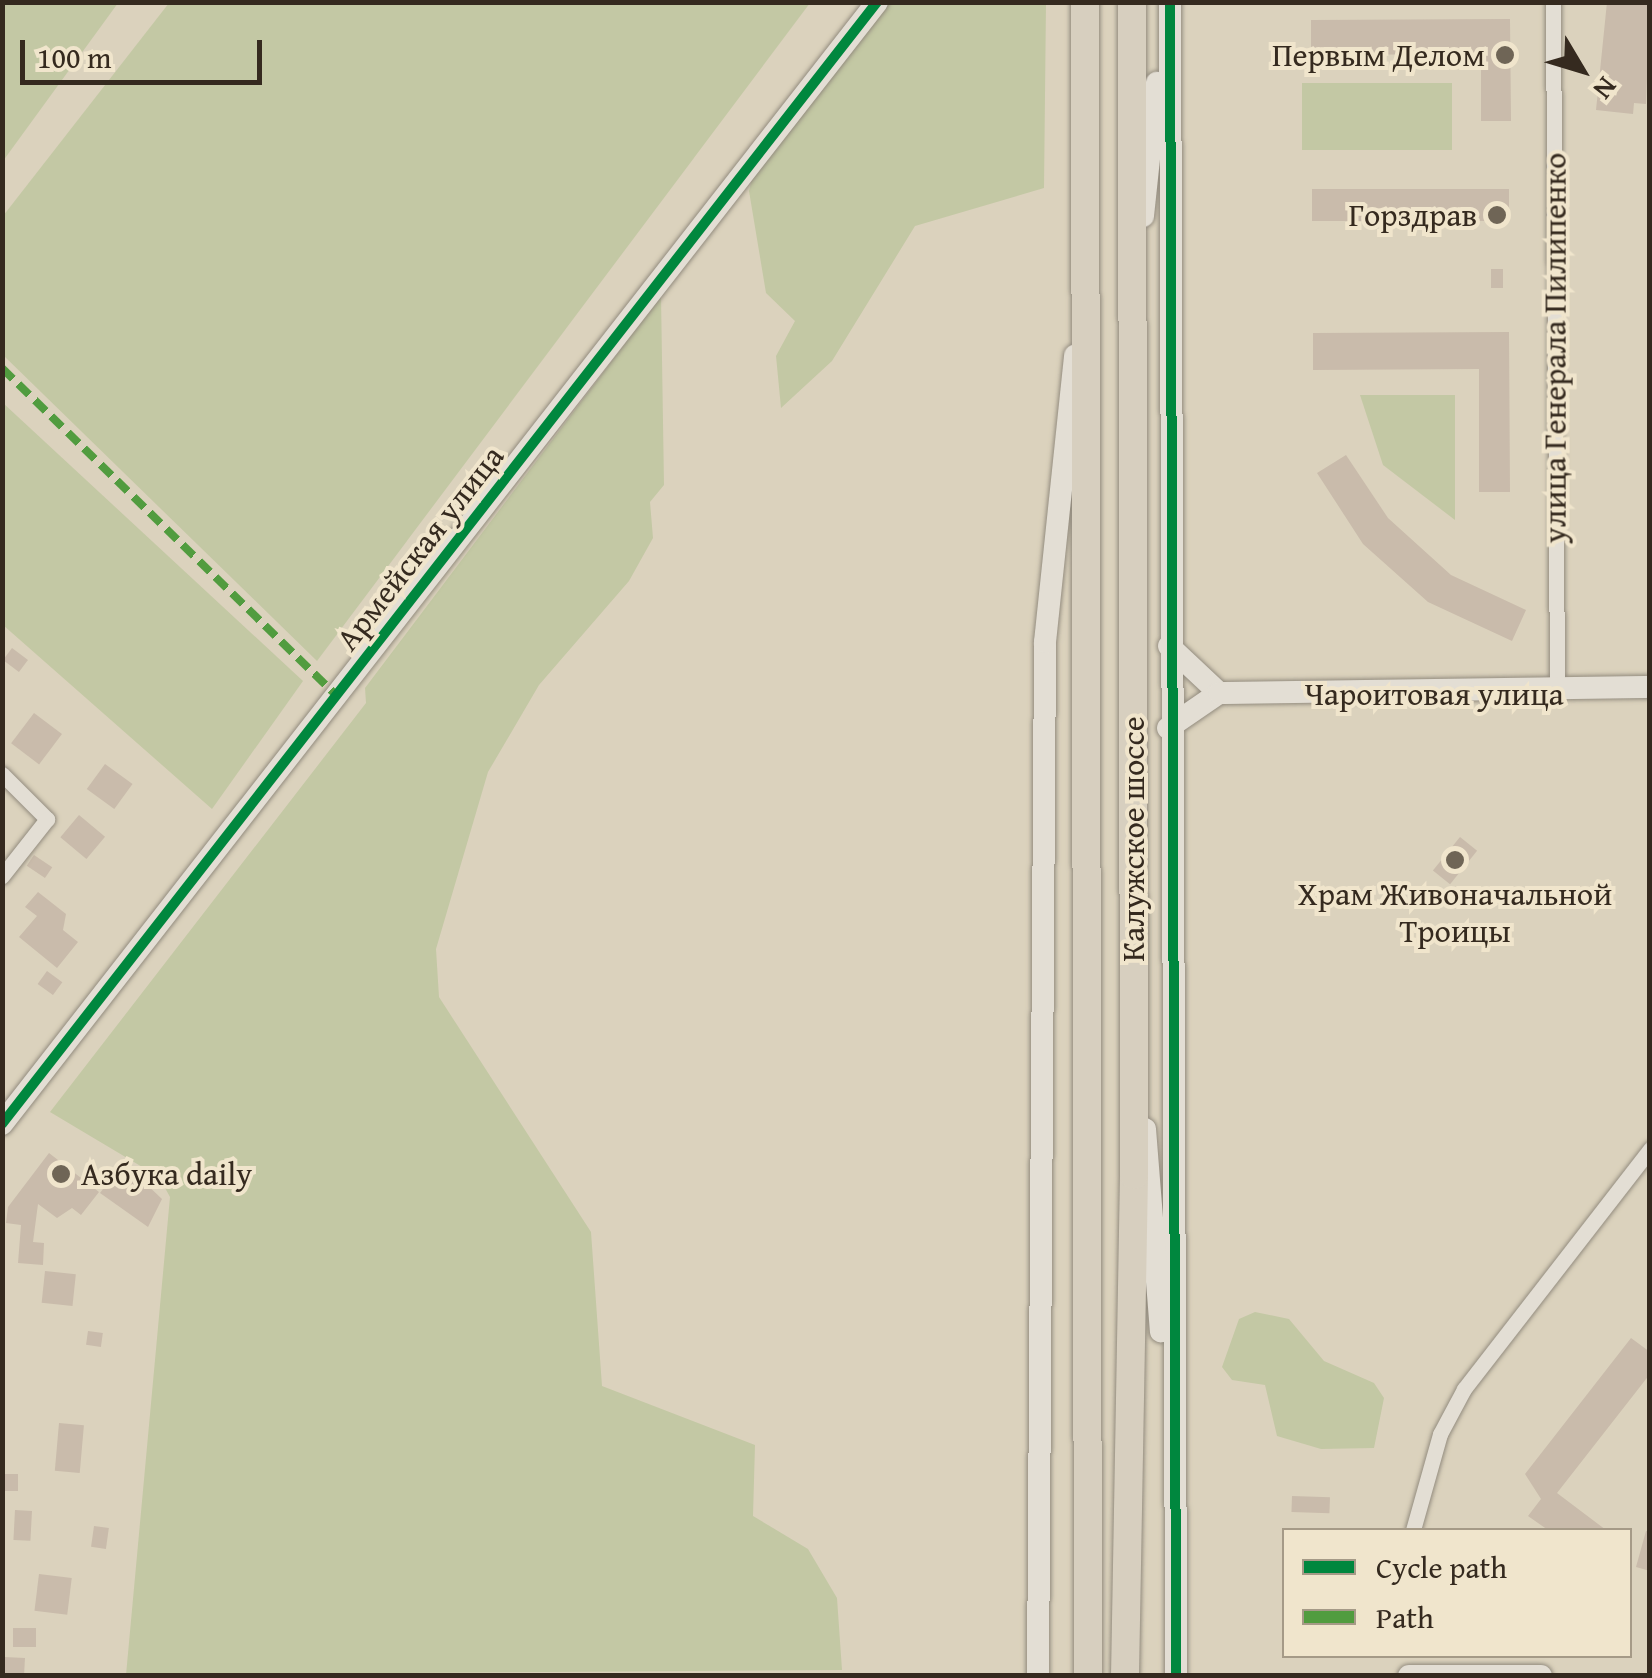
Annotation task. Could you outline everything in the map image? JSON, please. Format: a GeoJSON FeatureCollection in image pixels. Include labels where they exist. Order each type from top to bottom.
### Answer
{"type":"FeatureCollection","features":[{"type":"Feature","properties":{"kind":"highway","name":"Калужское шоссе"},"geometry":{"type":"LineString","coordinates":[[1085,2],[1092,1172],[1088,1676]]}},
{"type":"Feature","properties":{"kind":"highway","name":"Калужское шоссе"},"geometry":{"type":"LineString","coordinates":[[1125,1676],[1134,1174],[1132,2]]}},
{"type":"Feature","properties":{"kind":"street","name":"Армейская улица"},"geometry":{"type":"LineString","coordinates":[[2,1124],[877,2]]}},
{"type":"Feature","properties":{"kind":"street"},"geometry":{"type":"LineString","coordinates":[[1132,324],[1167,2]]}},
{"type":"Feature","properties":{"kind":"street"},"geometry":{"type":"LineString","coordinates":[[1167,2],[1176,1676]]}},
{"type":"Feature","properties":{"kind":"street","name":"улица Генерала Пилипенко"},"geometry":{"type":"LineString","coordinates":[[1553,2],[1556,694]]}},
{"type":"Feature","properties":{"kind":"street"},"geometry":{"type":"LineString","coordinates":[[1038,1676],[1046,642],[1087,243]]}},
{"type":"Feature","properties":{"kind":"street"},"geometry":{"type":"LineString","coordinates":[[1168,646],[1219,693],[1168,728]]}},
{"type":"Feature","properties":{"kind":"street","name":"Чароитовая улица"},"geometry":{"type":"LineString","coordinates":[[1219,693],[1556,694],[1650,687]]}},
{"type":"Feature","properties":{"kind":"street"},"geometry":{"type":"LineString","coordinates":[[2,774],[47,819],[2,876]]}},
{"type":"Feature","properties":{"kind":"street"},"geometry":{"type":"LineString","coordinates":[[1134,968],[1176,1539]]}},
{"type":"Feature","properties":{"kind":"street"},"geometry":{"type":"LineString","coordinates":[[1414,1528],[1440,1434],[1464,1389],[1650,1149]]}},
{"type":"Feature","properties":{"kind":"street"},"geometry":{"type":"LineString","coordinates":[[1408,1676],[1541,1676]]}},
{"type":"Feature","properties":{"kind":"green space"},"geometry":{"type":"Polygon","coordinates":[[[2,3],[118,3],[3,161],[2,3]]]}},
{"type":"Feature","properties":{"kind":"green space"},"geometry":{"type":"Polygon","coordinates":[[[169,3],[810,3],[317,661],[3,355],[3,216],[169,3]]]}},
{"type":"Feature","properties":{"kind":"green space"},"geometry":{"type":"Polygon","coordinates":[[[883,3],[1046,3],[1044,188],[915,226],[832,361],[781,408],[776,356],[795,321],[766,293],[749,191],[756,162],[883,3]]]}},
{"type":"Feature","properties":{"kind":"green space"},"geometry":{"type":"Polygon","coordinates":[[[1302,83],[1452,83],[1452,150],[1302,150],[1302,83]]]}},
{"type":"Feature","properties":{"kind":"green space"},"geometry":{"type":"Polygon","coordinates":[[[661,296],[664,485],[650,502],[653,538],[629,581],[539,685],[488,772],[436,949],[439,997],[591,1232],[602,1386],[755,1445],[753,1516],[808,1549],[837,1598],[842,1670],[126,1675],[170,1197],[159,1177],[50,1112],[366,703],[365,688],[661,296]]]}},
{"type":"Feature","properties":{"kind":"green space"},"geometry":{"type":"Polygon","coordinates":[[[1360,395],[1455,395],[1455,520],[1383,465],[1360,395]]]}},
{"type":"Feature","properties":{"kind":"green space"},"geometry":{"type":"Polygon","coordinates":[[[3,403],[303,681],[212,809],[3,625],[3,403]]]}},
{"type":"Feature","properties":{"kind":"green space"},"geometry":{"type":"Polygon","coordinates":[[[1255,1312],[1289,1319],[1324,1361],[1374,1383],[1384,1398],[1374,1448],[1321,1449],[1277,1436],[1265,1385],[1232,1380],[1222,1367],[1239,1319],[1255,1312]]]}},
{"type":"Feature","properties":{"kind":"building"},"geometry":{"type":"Polygon","coordinates":[[[1607,2],[1650,2],[1646,104],[1634,103],[1633,114],[1596,110],[1607,2]]]}},
{"type":"Feature","properties":{"kind":"building"},"geometry":{"type":"Polygon","coordinates":[[[1510,19],[1511,121],[1481,121],[1481,54],[1311,55],[1311,20],[1510,19]]]}},
{"type":"Feature","properties":{"kind":"building"},"geometry":{"type":"Polygon","coordinates":[[[1312,189],[1509,189],[1509,221],[1312,221],[1312,189]]]}},
{"type":"Feature","properties":{"kind":"building"},"geometry":{"type":"Polygon","coordinates":[[[1491,269],[1503,269],[1503,288],[1491,288],[1491,269]]]}},
{"type":"Feature","properties":{"kind":"building"},"geometry":{"type":"Polygon","coordinates":[[[1509,332],[1510,492],[1479,492],[1479,369],[1313,370],[1313,333],[1509,332]]]}},
{"type":"Feature","properties":{"kind":"building"},"geometry":{"type":"Polygon","coordinates":[[[1346,455],[1388,518],[1451,575],[1526,610],[1512,641],[1428,602],[1363,544],[1317,473],[1346,455]]]}},
{"type":"Feature","properties":{"kind":"building"},"geometry":{"type":"Polygon","coordinates":[[[12,648],[28,660],[19,672],[3,660],[12,648]]]}},
{"type":"Feature","properties":{"kind":"building"},"geometry":{"type":"Polygon","coordinates":[[[34,713],[62,734],[39,764],[11,743],[34,713]]]}},
{"type":"Feature","properties":{"kind":"building"},"geometry":{"type":"Polygon","coordinates":[[[105,764],[133,784],[114,809],[87,789],[105,764]]]}},
{"type":"Feature","properties":{"kind":"building"},"geometry":{"type":"Polygon","coordinates":[[[79,815],[105,837],[86,859],[60,837],[79,815]]]}},
{"type":"Feature","properties":{"kind":"building","name":"Храм Живоначальной Троицы"},"geometry":{"type":"Polygon","coordinates":[[[1460,837],[1477,851],[1450,884],[1433,870],[1460,837]]]}},
{"type":"Feature","properties":{"kind":"building"},"geometry":{"type":"Polygon","coordinates":[[[34,855],[52,867],[45,878],[27,866],[34,855]]]}},
{"type":"Feature","properties":{"kind":"building"},"geometry":{"type":"Polygon","coordinates":[[[38,892],[66,914],[63,930],[78,942],[57,968],[19,937],[37,916],[25,907],[38,892]]]}},
{"type":"Feature","properties":{"kind":"building"},"geometry":{"type":"Polygon","coordinates":[[[47,971],[62,982],[53,995],[38,984],[47,971]]]}},
{"type":"Feature","properties":{"kind":"building"},"geometry":{"type":"Polygon","coordinates":[[[49,1153],[99,1192],[81,1215],[72,1208],[57,1218],[38,1204],[33,1242],[44,1243],[43,1265],[18,1263],[21,1225],[6,1223],[8,1207],[49,1153]]]}},
{"type":"Feature","properties":{"kind":"building"},"geometry":{"type":"Polygon","coordinates":[[[123,1162],[162,1199],[148,1227],[100,1193],[123,1162]]]}},
{"type":"Feature","properties":{"kind":"building"},"geometry":{"type":"Polygon","coordinates":[[[45,1271],[76,1274],[72,1306],[42,1303],[45,1271]]]}},
{"type":"Feature","properties":{"kind":"building"},"geometry":{"type":"Polygon","coordinates":[[[88,1331],[103,1333],[101,1347],[86,1345],[88,1331]]]}},
{"type":"Feature","properties":{"kind":"building"},"geometry":{"type":"Polygon","coordinates":[[[1631,1338],[1650,1352],[1650,1374],[1557,1493],[1603,1528],[1545,1528],[1528,1516],[1541,1499],[1525,1474],[1631,1338]]]}},
{"type":"Feature","properties":{"kind":"building"},"geometry":{"type":"Polygon","coordinates":[[[59,1423],[84,1425],[80,1473],[55,1471],[59,1423]]]}},
{"type":"Feature","properties":{"kind":"building"},"geometry":{"type":"Polygon","coordinates":[[[4,1474],[18,1474],[18,1491],[4,1491],[4,1474]]]}},
{"type":"Feature","properties":{"kind":"building"},"geometry":{"type":"Polygon","coordinates":[[[1292,1496],[1330,1497],[1329,1513],[1291,1512],[1292,1496]]]}},
{"type":"Feature","properties":{"kind":"building"},"geometry":{"type":"Polygon","coordinates":[[[15,1510],[32,1511],[30,1541],[13,1540],[15,1510]]]}},
{"type":"Feature","properties":{"kind":"building"},"geometry":{"type":"Polygon","coordinates":[[[94,1526],[109,1528],[106,1549],[91,1547],[94,1526]]]}},
{"type":"Feature","properties":{"kind":"building"},"geometry":{"type":"Polygon","coordinates":[[[1646,1531],[1650,1532],[1650,1571],[1636,1567],[1646,1531]]]}},
{"type":"Feature","properties":{"kind":"building"},"geometry":{"type":"Polygon","coordinates":[[[39,1574],[72,1578],[67,1615],[34,1611],[39,1574]]]}},
{"type":"Feature","properties":{"kind":"building"},"geometry":{"type":"Polygon","coordinates":[[[13,1628],[36,1628],[36,1647],[13,1647],[13,1628]]]}},
{"type":"Feature","properties":{"kind":"building"},"geometry":{"type":"Polygon","coordinates":[[[4,1657],[25,1658],[24,1676],[3,1676],[4,1657]]]}},
{"type":"Feature","properties":{"kind":"marked path"},"geometry":{"type":"LineString","coordinates":[[2,368],[337,696]]}},
{"type":"Feature","properties":{"kind":"cycle path"},"geometry":{"type":"LineString","coordinates":[[2,1124],[877,2]]}},
{"type":"Feature","properties":{"kind":"cycle path"},"geometry":{"type":"LineString","coordinates":[[1170,2],[1176,1676]]}},
{"type":"Feature","properties":{"kind":"place","name":"Первым Делом"},"geometry":{"type":"Point","coordinates":[1505,55]}},
{"type":"Feature","properties":{"kind":"place","name":"Горздрав"},"geometry":{"type":"Point","coordinates":[1497,215]}},
{"type":"Feature","properties":{"kind":"place","name":"Храм Живоначальной Троицы"},"geometry":{"type":"Point","coordinates":[1455,860]}},
{"type":"Feature","properties":{"kind":"place","name":"Азбука daily"},"geometry":{"type":"Point","coordinates":[61,1174]}}]}
